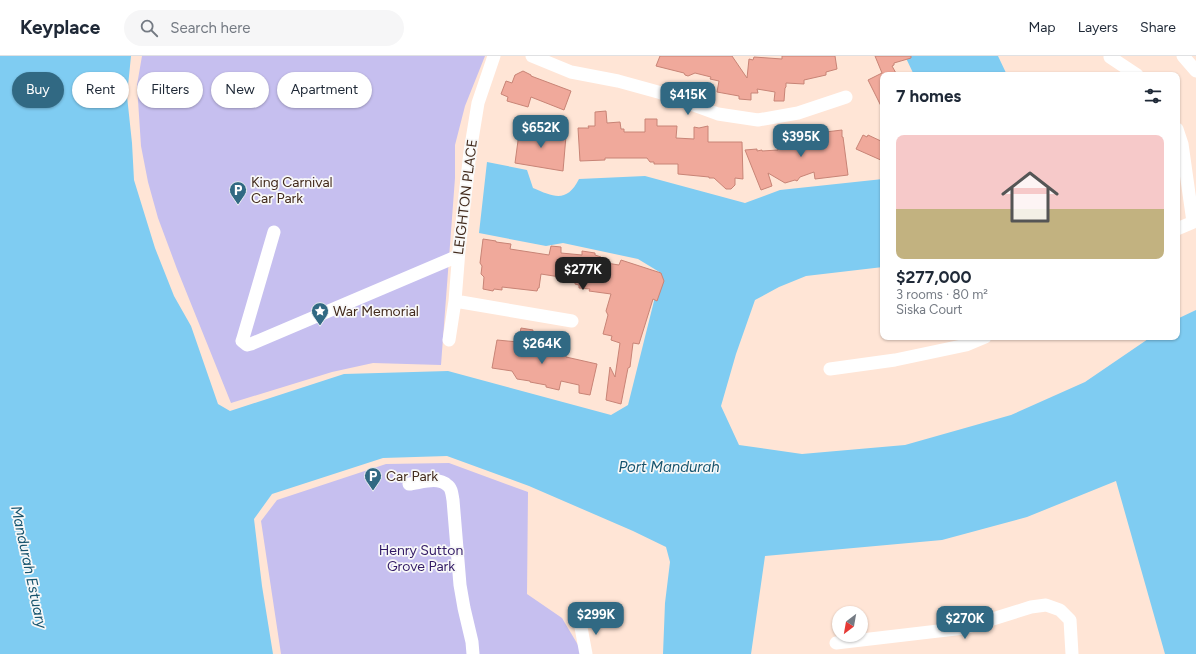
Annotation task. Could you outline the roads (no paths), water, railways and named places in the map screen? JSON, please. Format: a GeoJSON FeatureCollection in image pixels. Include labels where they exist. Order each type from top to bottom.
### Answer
{"type":"FeatureCollection","features":[{"type":"Feature","properties":{"kind":"street","name":"LEIGHTON PLACE"},"geometry":{"type":"LineString","coordinates":[[449,340],[455,302],[458,256],[470,152],[478,103],[494,56]]}},
{"type":"Feature","properties":{"kind":"street"},"geometry":{"type":"LineString","coordinates":[[532,56],[571,72],[618,81],[658,92],[718,114],[758,120],[798,113],[846,97]]}},
{"type":"Feature","properties":{"kind":"street"},"geometry":{"type":"LineString","coordinates":[[1183,56],[1196,71]]}},
{"type":"Feature","properties":{"kind":"street"},"geometry":{"type":"LineString","coordinates":[[1110,57],[1133,72]]}},
{"type":"Feature","properties":{"kind":"street"},"geometry":{"type":"LineString","coordinates":[[1180,138],[1195,222],[1180,228]]}},
{"type":"Feature","properties":{"kind":"street"},"geometry":{"type":"LineString","coordinates":[[274,232],[242,341],[247,344],[251,344],[458,256]]}},
{"type":"Feature","properties":{"kind":"street"},"geometry":{"type":"LineString","coordinates":[[455,302],[572,321]]}},
{"type":"Feature","properties":{"kind":"street"},"geometry":{"type":"LineString","coordinates":[[830,369],[896,360],[966,345],[978,340]]}},
{"type":"Feature","properties":{"kind":"street"},"geometry":{"type":"LineString","coordinates":[[408,484],[439,481],[447,484],[451,490],[454,500],[460,585],[472,642],[473,654]]}},
{"type":"Feature","properties":{"kind":"street"},"geometry":{"type":"LineString","coordinates":[[836,643],[964,628],[1031,607],[1046,604],[1060,610],[1070,620],[1072,654]]}},
{"type":"Feature","properties":{"kind":"street"},"geometry":{"type":"LineString","coordinates":[[580,622],[586,654]]}},
{"type":"Feature","properties":{"kind":"water"},"geometry":{"type":"Polygon","coordinates":[[[0,56],[131,56],[129,76],[129,72],[72,72],[72,108],[128,108],[134,180],[155,248],[174,296],[191,326],[218,404],[230,411],[344,374],[448,371],[611,415],[628,405],[661,273],[638,259],[563,243],[546,246],[479,233],[487,162],[527,170],[533,188],[547,194],[559,196],[570,192],[579,179],[645,176],[745,203],[780,190],[880,179],[880,267],[806,276],[779,287],[755,300],[736,354],[721,406],[739,445],[802,454],[905,445],[1011,415],[1085,382],[1147,340],[1180,340],[1180,318],[1196,310],[1196,654],[1165,654],[1116,481],[1027,517],[942,540],[765,556],[751,654],[663,654],[665,603],[670,562],[666,547],[529,486],[447,456],[383,458],[272,494],[254,519],[262,586],[273,654],[0,654],[0,56]]]}},
{"type":"Feature","properties":{"kind":"water"},"geometry":{"type":"Polygon","coordinates":[[[905,56],[998,56],[1006,72],[913,72],[905,56]]]}},
{"type":"Feature","properties":{"kind":"place","name":"King Carnival Car Park"},"geometry":{"type":"Point","coordinates":[238,205]}},
{"type":"Feature","properties":{"kind":"place","name":"War Memorial"},"geometry":{"type":"Point","coordinates":[320,326]}},
{"type":"Feature","properties":{"kind":"place","name":"Car Park"},"geometry":{"type":"Point","coordinates":[373,491]}},
{"type":"Feature","properties":{"kind":"water label","name":"Port Mandurah"},"geometry":{"type":"Point","coordinates":[669,467]}},
{"type":"Feature","properties":{"kind":"water label","name":"Mandurah Estuary"},"geometry":{"type":"Point","coordinates":[29,567]}},
{"type":"Feature","properties":{"kind":"park label","name":"Henry Sutton Grove Park"},"geometry":{"type":"Point","coordinates":[421,558]}}]}
